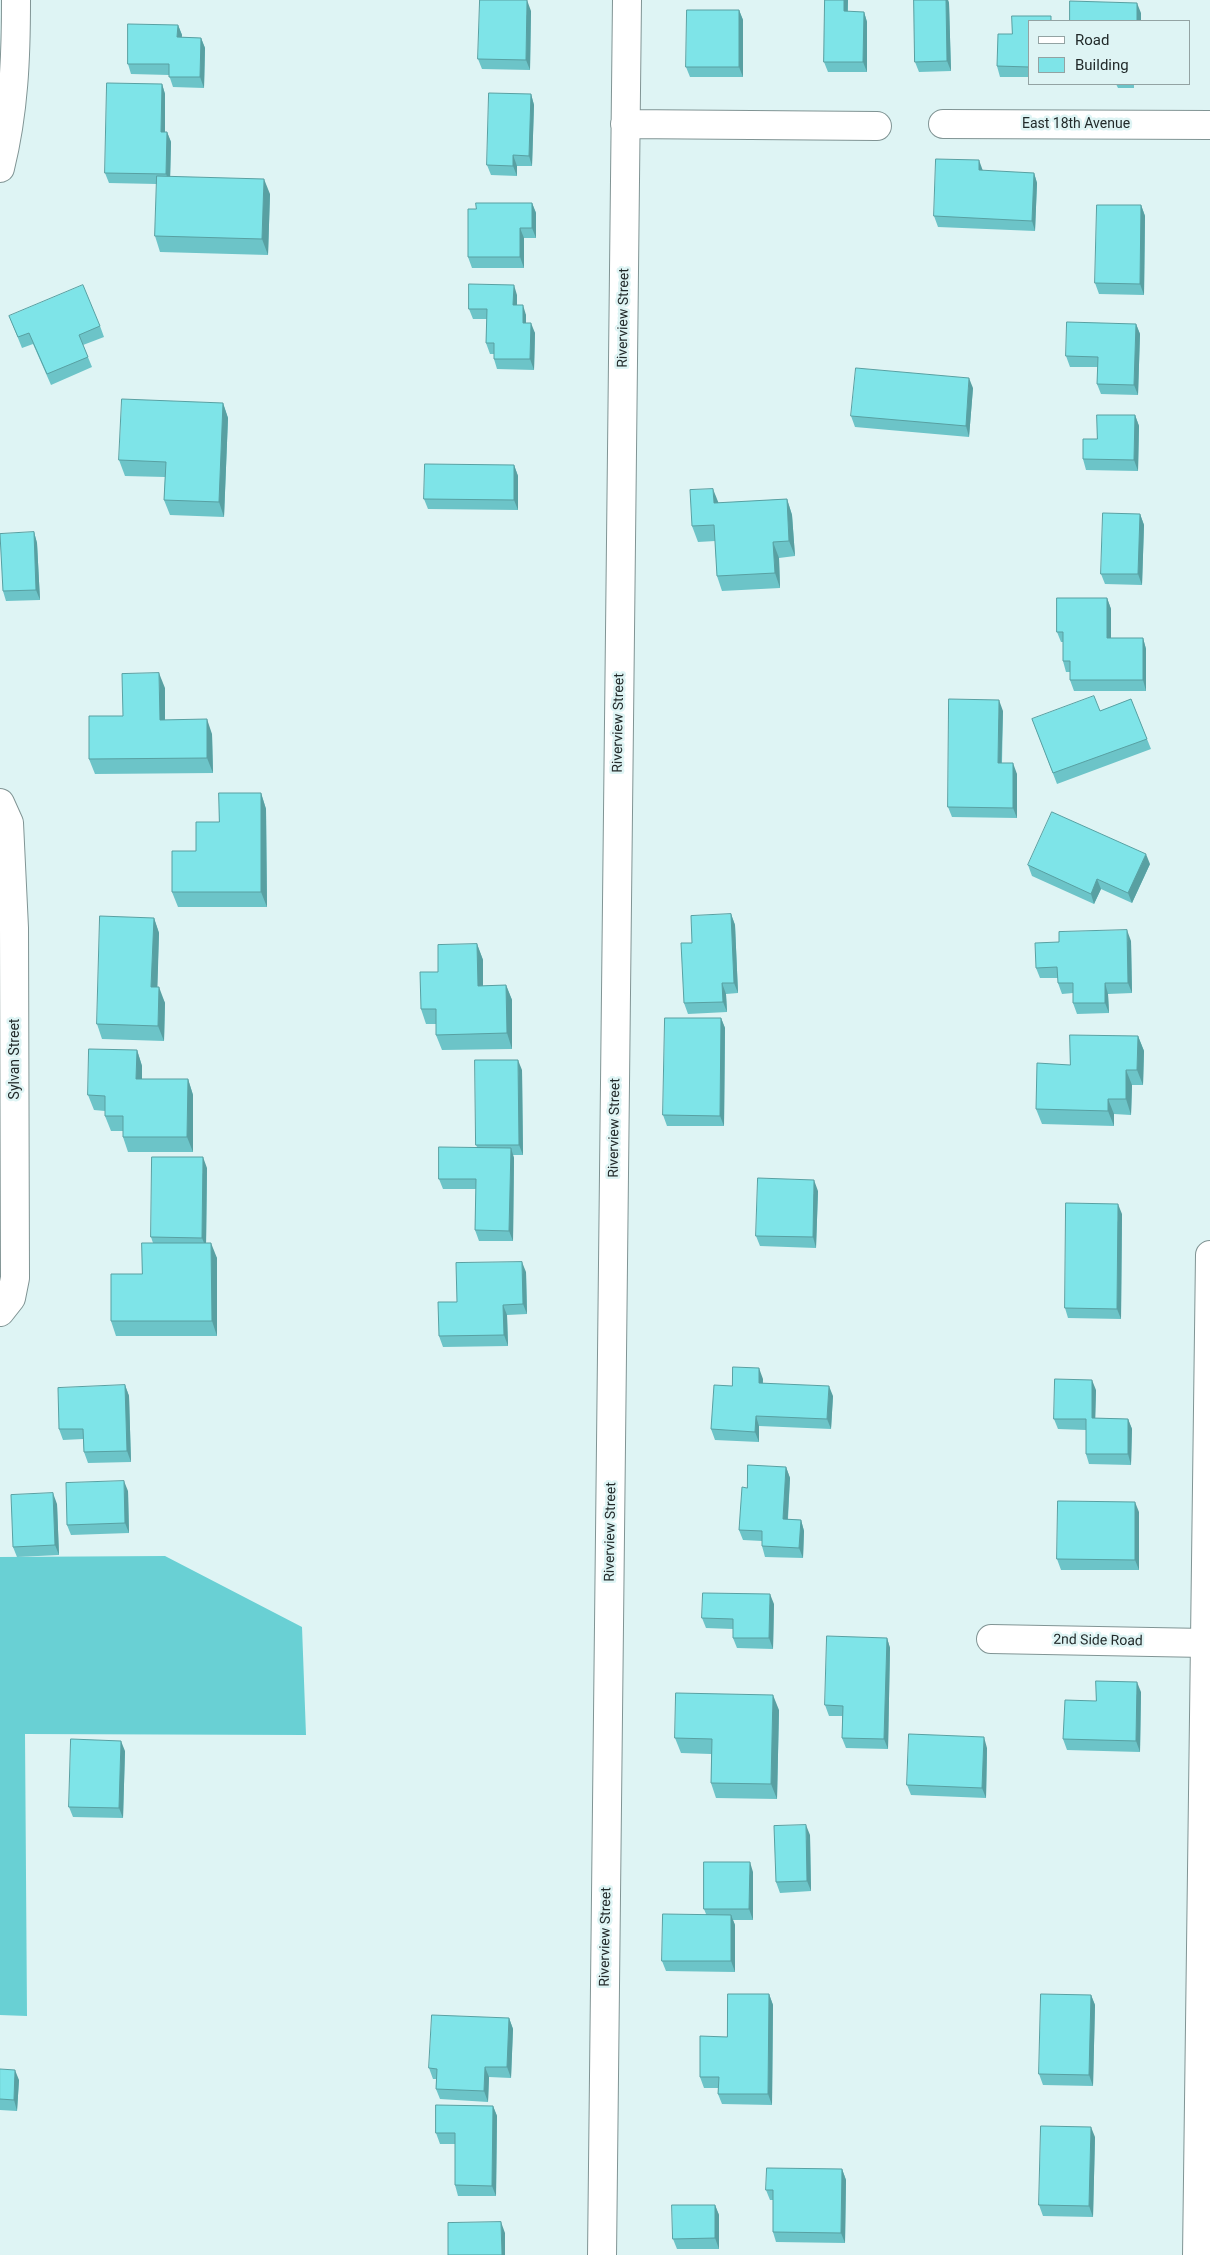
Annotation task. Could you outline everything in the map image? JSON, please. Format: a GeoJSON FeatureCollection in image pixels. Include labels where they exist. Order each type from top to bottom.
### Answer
{"type":"FeatureCollection","features":[{"type":"Feature","properties":{"kind":"street"},"geometry":{"type":"LineString","coordinates":[[0,168],[9,133],[15,74],[16,0]]}},
{"type":"Feature","properties":{"kind":"street","name":"Riverview Street"},"geometry":{"type":"LineString","coordinates":[[602,2255],[626,0]]}},
{"type":"Feature","properties":{"kind":"street"},"geometry":{"type":"LineString","coordinates":[[626,124],[877,126]]}},
{"type":"Feature","properties":{"kind":"street","name":"East 18th Avenue"},"geometry":{"type":"LineString","coordinates":[[943,124],[1210,126]]}},
{"type":"Feature","properties":{"kind":"street","name":"Sylvan Street"},"geometry":{"type":"LineString","coordinates":[[0,803],[9,823],[14,928],[15,1248],[15,1278],[12,1298],[0,1312]]}},
{"type":"Feature","properties":{"kind":"street"},"geometry":{"type":"LineString","coordinates":[[1197,2255],[1204,2223],[1205,1643],[1210,1255]]}},
{"type":"Feature","properties":{"kind":"street","name":"2nd Side Road"},"geometry":{"type":"LineString","coordinates":[[991,1638],[1205,1643]]}},
{"type":"Feature","properties":{"kind":"shaded area"},"geometry":{"type":"Polygon","coordinates":[[[165,1556],[302,1627],[306,1735],[25,1734],[27,2016],[0,2015],[0,1557],[165,1556]]]}},
{"type":"Feature","properties":{"kind":"building"},"geometry":{"type":"Polygon","coordinates":[[[480,0],[527,0],[526,60],[478,59],[480,0]]]}},
{"type":"Feature","properties":{"kind":"building"},"geometry":{"type":"Polygon","coordinates":[[[825,0],[844,0],[844,11],[864,12],[863,62],[824,62],[825,0]]]}},
{"type":"Feature","properties":{"kind":"building"},"geometry":{"type":"Polygon","coordinates":[[[914,0],[946,0],[947,61],[915,62],[914,0]]]}},
{"type":"Feature","properties":{"kind":"building"},"geometry":{"type":"Polygon","coordinates":[[[1070,1],[1137,3],[1137,20],[1070,20],[1070,1]]]}},
{"type":"Feature","properties":{"kind":"building"},"geometry":{"type":"Polygon","coordinates":[[[687,10],[739,10],[739,67],[686,67],[687,10]]]}},
{"type":"Feature","properties":{"kind":"building"},"geometry":{"type":"Polygon","coordinates":[[[1012,16],[1051,16],[1051,20],[1028,20],[1028,67],[997,66],[998,34],[1012,34],[1012,16]]]}},
{"type":"Feature","properties":{"kind":"building"},"geometry":{"type":"Polygon","coordinates":[[[128,24],[178,25],[177,37],[201,38],[200,77],[169,77],[169,64],[128,64],[128,24]]]}},
{"type":"Feature","properties":{"kind":"building"},"geometry":{"type":"Polygon","coordinates":[[[107,83],[162,84],[161,132],[167,132],[166,174],[105,173],[107,83]]]}},
{"type":"Feature","properties":{"kind":"building"},"geometry":{"type":"Polygon","coordinates":[[[489,93],[531,94],[529,156],[513,155],[513,166],[487,165],[489,93]]]}},
{"type":"Feature","properties":{"kind":"building"},"geometry":{"type":"Polygon","coordinates":[[[936,159],[979,160],[979,170],[1034,173],[1032,221],[934,216],[936,159]]]}},
{"type":"Feature","properties":{"kind":"building"},"geometry":{"type":"Polygon","coordinates":[[[157,176],[264,179],[262,239],[155,236],[157,176]]]}},
{"type":"Feature","properties":{"kind":"building"},"geometry":{"type":"Polygon","coordinates":[[[476,203],[532,203],[532,228],[520,228],[520,257],[468,257],[468,209],[476,209],[476,203]]]}},
{"type":"Feature","properties":{"kind":"building"},"geometry":{"type":"Polygon","coordinates":[[[1097,205],[1141,205],[1140,284],[1095,283],[1097,205]]]}},
{"type":"Feature","properties":{"kind":"building"},"geometry":{"type":"Polygon","coordinates":[[[469,284],[514,285],[513,305],[523,305],[523,323],[531,323],[530,359],[494,359],[494,343],[486,343],[487,309],[469,309],[469,284]]]}},
{"type":"Feature","properties":{"kind":"building"},"geometry":{"type":"Polygon","coordinates":[[[83,285],[100,326],[79,335],[88,357],[47,374],[29,333],[18,337],[9,316],[83,285]]]}},
{"type":"Feature","properties":{"kind":"building"},"geometry":{"type":"Polygon","coordinates":[[[1067,322],[1136,324],[1134,385],[1097,384],[1098,357],[1066,356],[1067,322]]]}},
{"type":"Feature","properties":{"kind":"building"},"geometry":{"type":"Polygon","coordinates":[[[856,368],[969,378],[966,426],[851,416],[856,368]]]}},
{"type":"Feature","properties":{"kind":"building"},"geometry":{"type":"Polygon","coordinates":[[[122,399],[223,403],[219,502],[164,500],[166,462],[119,460],[122,399]]]}},
{"type":"Feature","properties":{"kind":"building"},"geometry":{"type":"Polygon","coordinates":[[[1097,415],[1135,415],[1134,460],[1083,459],[1083,439],[1097,439],[1097,415]]]}},
{"type":"Feature","properties":{"kind":"building"},"geometry":{"type":"Polygon","coordinates":[[[425,464],[514,465],[514,500],[424,499],[425,464]]]}},
{"type":"Feature","properties":{"kind":"building"},"geometry":{"type":"Polygon","coordinates":[[[713,489],[714,503],[787,499],[789,541],[773,542],[775,573],[717,576],[714,525],[692,526],[690,490],[713,489]]]}},
{"type":"Feature","properties":{"kind":"building"},"geometry":{"type":"Polygon","coordinates":[[[1103,513],[1140,514],[1138,574],[1101,574],[1103,513]]]}},
{"type":"Feature","properties":{"kind":"building"},"geometry":{"type":"Polygon","coordinates":[[[34,532],[36,590],[3,591],[0,534],[34,532]]]}},
{"type":"Feature","properties":{"kind":"building"},"geometry":{"type":"Polygon","coordinates":[[[1057,598],[1107,598],[1107,638],[1143,638],[1143,680],[1070,680],[1070,661],[1063,661],[1063,632],[1057,632],[1057,598]]]}},
{"type":"Feature","properties":{"kind":"building"},"geometry":{"type":"Polygon","coordinates":[[[159,673],[160,720],[207,719],[207,758],[89,759],[89,716],[123,716],[122,674],[159,673]]]}},
{"type":"Feature","properties":{"kind":"building"},"geometry":{"type":"Polygon","coordinates":[[[1094,696],[1100,711],[1131,699],[1147,739],[1053,773],[1032,719],[1094,696]]]}},
{"type":"Feature","properties":{"kind":"building"},"geometry":{"type":"Polygon","coordinates":[[[949,699],[999,700],[998,763],[1013,763],[1013,808],[948,807],[949,699]]]}},
{"type":"Feature","properties":{"kind":"building"},"geometry":{"type":"Polygon","coordinates":[[[219,793],[261,793],[261,892],[172,892],[172,851],[196,851],[196,822],[219,822],[219,793]]]}},
{"type":"Feature","properties":{"kind":"building"},"geometry":{"type":"Polygon","coordinates":[[[1052,812],[1146,854],[1128,893],[1097,879],[1091,894],[1028,865],[1052,812]]]}},
{"type":"Feature","properties":{"kind":"building"},"geometry":{"type":"Polygon","coordinates":[[[731,914],[734,983],[722,983],[723,1002],[684,1003],[681,943],[692,943],[691,916],[731,914]]]}},
{"type":"Feature","properties":{"kind":"building"},"geometry":{"type":"Polygon","coordinates":[[[100,916],[154,918],[151,987],[159,987],[158,1026],[97,1024],[100,916]]]}},
{"type":"Feature","properties":{"kind":"building"},"geometry":{"type":"Polygon","coordinates":[[[1127,930],[1128,983],[1105,983],[1105,1003],[1073,1003],[1073,983],[1058,983],[1057,967],[1036,968],[1035,943],[1059,942],[1059,932],[1127,930]]]}},
{"type":"Feature","properties":{"kind":"building"},"geometry":{"type":"Polygon","coordinates":[[[477,944],[478,986],[506,985],[507,1033],[436,1035],[436,1009],[421,1009],[420,972],[438,972],[438,945],[477,944]]]}},
{"type":"Feature","properties":{"kind":"building"},"geometry":{"type":"Polygon","coordinates":[[[665,1018],[721,1018],[720,1116],[663,1115],[665,1018]]]}},
{"type":"Feature","properties":{"kind":"building"},"geometry":{"type":"Polygon","coordinates":[[[1070,1035],[1138,1036],[1137,1070],[1126,1070],[1126,1099],[1108,1099],[1108,1111],[1036,1109],[1037,1063],[1070,1065],[1070,1035]]]}},
{"type":"Feature","properties":{"kind":"building"},"geometry":{"type":"Polygon","coordinates":[[[89,1049],[137,1050],[136,1079],[188,1079],[187,1137],[123,1137],[123,1116],[105,1116],[105,1096],[88,1095],[89,1049]]]}},
{"type":"Feature","properties":{"kind":"building"},"geometry":{"type":"Polygon","coordinates":[[[475,1060],[518,1060],[519,1145],[476,1145],[475,1060]]]}},
{"type":"Feature","properties":{"kind":"building"},"geometry":{"type":"Polygon","coordinates":[[[439,1147],[511,1148],[509,1231],[475,1230],[476,1179],[439,1179],[439,1147]]]}},
{"type":"Feature","properties":{"kind":"building"},"geometry":{"type":"Polygon","coordinates":[[[152,1157],[203,1157],[202,1238],[151,1237],[152,1157]]]}},
{"type":"Feature","properties":{"kind":"building"},"geometry":{"type":"Polygon","coordinates":[[[758,1178],[814,1180],[813,1237],[756,1236],[758,1178]]]}},
{"type":"Feature","properties":{"kind":"building"},"geometry":{"type":"Polygon","coordinates":[[[1066,1203],[1118,1204],[1117,1309],[1065,1308],[1066,1203]]]}},
{"type":"Feature","properties":{"kind":"building"},"geometry":{"type":"Polygon","coordinates":[[[142,1243],[211,1243],[212,1321],[111,1321],[111,1274],[142,1274],[142,1243]]]}},
{"type":"Feature","properties":{"kind":"building"},"geometry":{"type":"Polygon","coordinates":[[[522,1262],[523,1304],[503,1305],[504,1335],[439,1336],[438,1302],[457,1302],[456,1263],[522,1262]]]}},
{"type":"Feature","properties":{"kind":"building"},"geometry":{"type":"Polygon","coordinates":[[[733,1367],[759,1368],[759,1383],[829,1386],[827,1419],[756,1416],[755,1432],[711,1429],[714,1385],[732,1386],[733,1367]]]}},
{"type":"Feature","properties":{"kind":"building"},"geometry":{"type":"Polygon","coordinates":[[[1055,1379],[1092,1380],[1092,1418],[1128,1419],[1128,1454],[1086,1454],[1086,1419],[1054,1419],[1055,1379]]]}},
{"type":"Feature","properties":{"kind":"building"},"geometry":{"type":"Polygon","coordinates":[[[125,1385],[127,1451],[84,1452],[83,1429],[59,1429],[58,1388],[125,1385]]]}},
{"type":"Feature","properties":{"kind":"building"},"geometry":{"type":"Polygon","coordinates":[[[748,1465],[786,1467],[783,1519],[801,1520],[799,1548],[762,1546],[762,1531],[739,1530],[742,1487],[747,1488],[748,1465]]]}},
{"type":"Feature","properties":{"kind":"building"},"geometry":{"type":"Polygon","coordinates":[[[124,1481],[125,1523],[67,1525],[66,1483],[124,1481]]]}},
{"type":"Feature","properties":{"kind":"building"},"geometry":{"type":"Polygon","coordinates":[[[53,1493],[55,1545],[13,1547],[11,1495],[53,1493]]]}},
{"type":"Feature","properties":{"kind":"building"},"geometry":{"type":"Polygon","coordinates":[[[1058,1501],[1135,1502],[1135,1560],[1057,1559],[1058,1501]]]}},
{"type":"Feature","properties":{"kind":"building"},"geometry":{"type":"Polygon","coordinates":[[[703,1593],[770,1594],[769,1638],[733,1638],[733,1619],[702,1618],[703,1593]]]}},
{"type":"Feature","properties":{"kind":"building"},"geometry":{"type":"Polygon","coordinates":[[[827,1636],[887,1638],[884,1739],[842,1738],[843,1706],[825,1705],[827,1636]]]}},
{"type":"Feature","properties":{"kind":"building"},"geometry":{"type":"Polygon","coordinates":[[[1096,1681],[1137,1682],[1136,1741],[1063,1739],[1065,1700],[1096,1701],[1096,1681]]]}},
{"type":"Feature","properties":{"kind":"building"},"geometry":{"type":"Polygon","coordinates":[[[676,1693],[773,1695],[771,1784],[711,1783],[712,1739],[675,1738],[676,1693]]]}},
{"type":"Feature","properties":{"kind":"building"},"geometry":{"type":"Polygon","coordinates":[[[909,1734],[984,1737],[982,1788],[907,1785],[909,1734]]]}},
{"type":"Feature","properties":{"kind":"building"},"geometry":{"type":"Polygon","coordinates":[[[71,1739],[121,1741],[119,1808],[69,1807],[71,1739]]]}},
{"type":"Feature","properties":{"kind":"building"},"geometry":{"type":"Polygon","coordinates":[[[806,1825],[807,1881],[776,1882],[774,1826],[806,1825]]]}},
{"type":"Feature","properties":{"kind":"building"},"geometry":{"type":"Polygon","coordinates":[[[704,1862],[750,1862],[749,1909],[704,1909],[704,1862]]]}},
{"type":"Feature","properties":{"kind":"building"},"geometry":{"type":"Polygon","coordinates":[[[663,1914],[731,1915],[731,1961],[662,1961],[663,1914]]]}},
{"type":"Feature","properties":{"kind":"building"},"geometry":{"type":"Polygon","coordinates":[[[728,1994],[769,1994],[768,2094],[718,2094],[719,2077],[700,2077],[700,2036],[727,2037],[728,1994]]]}},
{"type":"Feature","properties":{"kind":"building"},"geometry":{"type":"Polygon","coordinates":[[[1041,1994],[1091,1995],[1089,2075],[1039,2074],[1041,1994]]]}},
{"type":"Feature","properties":{"kind":"building"},"geometry":{"type":"Polygon","coordinates":[[[432,2015],[509,2018],[507,2067],[485,2067],[484,2091],[436,2089],[437,2069],[429,2068],[432,2015]]]}},
{"type":"Feature","properties":{"kind":"building"},"geometry":{"type":"Polygon","coordinates":[[[0,2069],[15,2070],[14,2100],[0,2099],[0,2069]]]}},
{"type":"Feature","properties":{"kind":"building"},"geometry":{"type":"Polygon","coordinates":[[[436,2105],[493,2106],[492,2186],[455,2185],[455,2133],[436,2133],[436,2105]]]}},
{"type":"Feature","properties":{"kind":"building"},"geometry":{"type":"Polygon","coordinates":[[[1041,2126],[1091,2127],[1089,2206],[1039,2205],[1041,2126]]]}},
{"type":"Feature","properties":{"kind":"building"},"geometry":{"type":"Polygon","coordinates":[[[767,2168],[842,2169],[841,2233],[773,2232],[773,2190],[766,2190],[767,2168]]]}},
{"type":"Feature","properties":{"kind":"building"},"geometry":{"type":"Polygon","coordinates":[[[672,2205],[715,2205],[715,2238],[673,2239],[672,2205]]]}},
{"type":"Feature","properties":{"kind":"building"},"geometry":{"type":"Polygon","coordinates":[[[501,2222],[502,2255],[448,2255],[448,2223],[501,2222]]]}}]}
